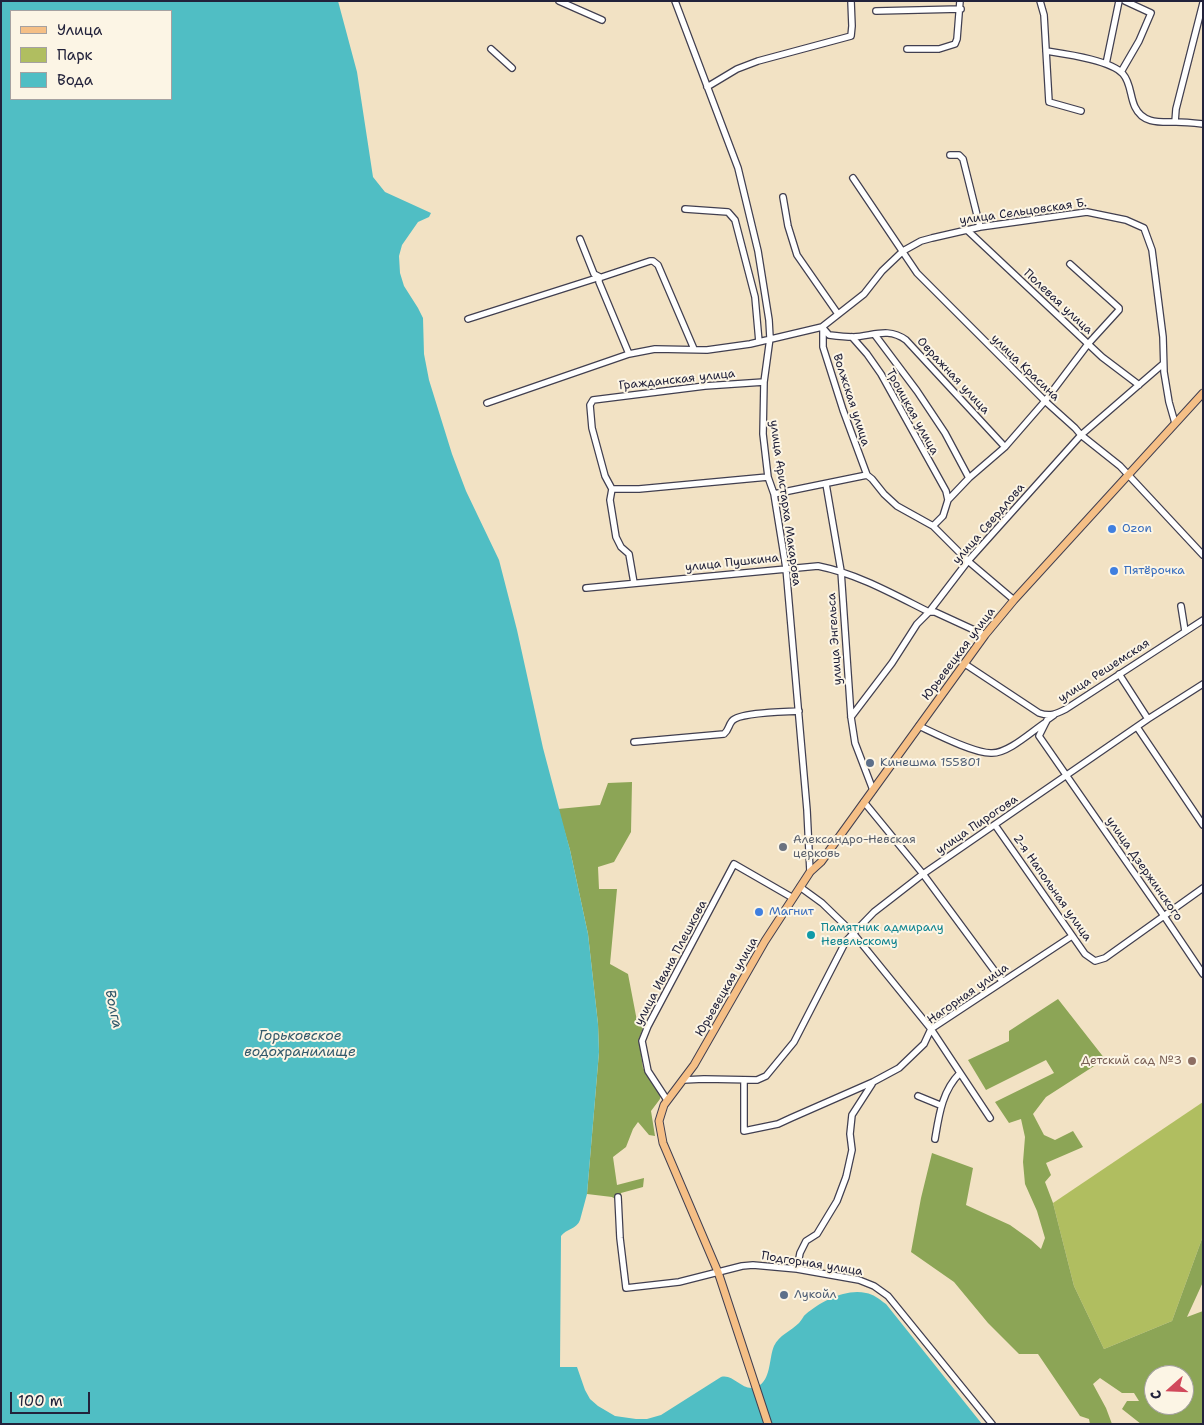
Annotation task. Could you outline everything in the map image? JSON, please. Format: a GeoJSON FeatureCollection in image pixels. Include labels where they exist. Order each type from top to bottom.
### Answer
{"type":"FeatureCollection","features":[{"type":"Feature","properties":{"kind":"main road","name":"Юрьевецкая улица"},"geometry":{"type":"LineString","coordinates":[[768,1424],[718,1272],[663,1143],[659,1121],[660,1113],[667,1100],[694,1065],[765,941],[810,872],[821,862],[985,635],[1127,474],[1203,393]]}},
{"type":"Feature","properties":{"kind":"street"},"geometry":{"type":"LineString","coordinates":[[559,1],[602,20]]}},
{"type":"Feature","properties":{"kind":"street","name":"улица Аристарха Макарова"},"geometry":{"type":"LineString","coordinates":[[675,1],[732,150],[744,188],[758,250],[769,320],[770,338],[764,382],[763,434],[768,477],[774,494],[786,568],[807,810],[810,872]]}},
{"type":"Feature","properties":{"kind":"street"},"geometry":{"type":"LineString","coordinates":[[707,87],[737,69],[851,36],[851,1]]}},
{"type":"Feature","properties":{"kind":"street"},"geometry":{"type":"LineString","coordinates":[[907,49],[939,49],[955,44],[961,9],[960,1]]}},
{"type":"Feature","properties":{"kind":"street"},"geometry":{"type":"LineString","coordinates":[[1040,1],[1044,15],[1049,102],[1081,111]]}},
{"type":"Feature","properties":{"kind":"street"},"geometry":{"type":"LineString","coordinates":[[1106,64],[1118,1]]}},
{"type":"Feature","properties":{"kind":"street"},"geometry":{"type":"LineString","coordinates":[[1121,72],[1151,13],[1126,1]]}},
{"type":"Feature","properties":{"kind":"street"},"geometry":{"type":"LineString","coordinates":[[1175,122],[1176,109],[1203,3]]}},
{"type":"Feature","properties":{"kind":"street"},"geometry":{"type":"LineString","coordinates":[[876,11],[961,9]]}},
{"type":"Feature","properties":{"kind":"street"},"geometry":{"type":"LineString","coordinates":[[491,50],[512,68]]}},
{"type":"Feature","properties":{"kind":"street"},"geometry":{"type":"LineString","coordinates":[[1046,51],[1106,64],[1121,72],[1135,107],[1140,115],[1147,120],[1203,124]]}},
{"type":"Feature","properties":{"kind":"street"},"geometry":{"type":"LineString","coordinates":[[950,155],[958,156],[963,160],[980,227]]}},
{"type":"Feature","properties":{"kind":"street","name":"улица Красина"},"geometry":{"type":"LineString","coordinates":[[853,178],[917,273],[1045,402],[1081,435],[1120,466],[1203,555]]}},
{"type":"Feature","properties":{"kind":"street"},"geometry":{"type":"LineString","coordinates":[[782,197],[797,256],[838,314]]}},
{"type":"Feature","properties":{"kind":"street"},"geometry":{"type":"LineString","coordinates":[[685,209],[728,212],[734,220],[755,297],[759,342]]}},
{"type":"Feature","properties":{"kind":"street","name":"улица Сельцовская Б."},"geometry":{"type":"LineString","coordinates":[[487,403],[629,354],[655,349],[694,350],[716,348],[759,342],[770,338],[823,328],[864,294],[882,271],[903,252],[921,241],[966,229],[1086,212],[1126,220],[1144,228],[1153,260],[1169,402],[1175,423]]}},
{"type":"Feature","properties":{"kind":"street","name":"Полевая улица"},"geometry":{"type":"LineString","coordinates":[[966,229],[1102,357],[1139,385]]}},
{"type":"Feature","properties":{"kind":"street"},"geometry":{"type":"LineString","coordinates":[[580,239],[594,274],[600,277]]}},
{"type":"Feature","properties":{"kind":"street"},"geometry":{"type":"LineString","coordinates":[[468,319],[650,261],[658,265],[694,350]]}},
{"type":"Feature","properties":{"kind":"street"},"geometry":{"type":"LineString","coordinates":[[933,526],[943,516],[948,500],[969,478],[1005,447],[1045,402],[1088,344],[1119,310],[1070,264]]}},
{"type":"Feature","properties":{"kind":"street"},"geometry":{"type":"LineString","coordinates":[[600,277],[599,282],[629,354]]}},
{"type":"Feature","properties":{"kind":"street","name":"Овражная улица"},"geometry":{"type":"LineString","coordinates":[[823,328],[829,335],[852,337],[898,334],[906,340],[1005,447]]}},
{"type":"Feature","properties":{"kind":"street","name":"Волжская улица"},"geometry":{"type":"LineString","coordinates":[[823,328],[823,347],[843,410],[867,475]]}},
{"type":"Feature","properties":{"kind":"street"},"geometry":{"type":"LineString","coordinates":[[875,335],[917,391],[945,433],[969,478]]}},
{"type":"Feature","properties":{"kind":"street","name":"Троицкая улица"},"geometry":{"type":"LineString","coordinates":[[852,337],[867,354],[880,374],[946,491],[948,500]]}},
{"type":"Feature","properties":{"kind":"street","name":"улица Свердлова"},"geometry":{"type":"LineString","coordinates":[[851,717],[892,663],[917,624],[929,612],[968,561],[1081,435],[1164,364]]}},
{"type":"Feature","properties":{"kind":"street","name":"Гражданская улица"},"geometry":{"type":"LineString","coordinates":[[612,489],[605,476],[592,428],[590,405],[593,400],[705,386],[764,382]]}},
{"type":"Feature","properties":{"kind":"street"},"geometry":{"type":"LineString","coordinates":[[774,494],[867,475],[896,506],[933,526],[968,561],[1014,600]]}},
{"type":"Feature","properties":{"kind":"street"},"geometry":{"type":"LineString","coordinates":[[634,584],[629,554],[621,547],[616,538],[610,500],[612,489],[639,489],[768,477]]}},
{"type":"Feature","properties":{"kind":"street","name":"улица Энгельса"},"geometry":{"type":"LineString","coordinates":[[826,484],[840,571],[851,717],[855,743],[873,790]]}},
{"type":"Feature","properties":{"kind":"street","name":"улица Пушкина"},"geometry":{"type":"LineString","coordinates":[[586,588],[818,566],[840,571],[869,582],[929,612],[935,612],[985,635]]}},
{"type":"Feature","properties":{"kind":"street"},"geometry":{"type":"LineString","coordinates":[[1181,606],[1186,631]]}},
{"type":"Feature","properties":{"kind":"street","name":"улица Решемская"},"geometry":{"type":"LineString","coordinates":[[965,664],[1040,714],[1054,715],[1203,620]]}},
{"type":"Feature","properties":{"kind":"street"},"geometry":{"type":"LineString","coordinates":[[1119,674],[1148,720]]}},
{"type":"Feature","properties":{"kind":"street","name":"улица Пирогова"},"geometry":{"type":"LineString","coordinates":[[683,1080],[757,1080],[766,1076],[794,1042],[809,1017],[840,952],[853,932],[874,912],[923,874],[1203,684]]}},
{"type":"Feature","properties":{"kind":"street"},"geometry":{"type":"LineString","coordinates":[[634,742],[724,734],[729,731],[732,722],[740,716],[799,711]]}},
{"type":"Feature","properties":{"kind":"street"},"geometry":{"type":"LineString","coordinates":[[919,726],[976,750],[993,753],[1011,746],[1054,715]]}},
{"type":"Feature","properties":{"kind":"street","name":"улица Дзержинского"},"geometry":{"type":"LineString","coordinates":[[1047,720],[1039,736],[1203,974]]}},
{"type":"Feature","properties":{"kind":"street"},"geometry":{"type":"LineString","coordinates":[[1137,727],[1203,825]]}},
{"type":"Feature","properties":{"kind":"street"},"geometry":{"type":"LineString","coordinates":[[864,802],[923,874],[1002,981]]}},
{"type":"Feature","properties":{"kind":"street","name":"2-я Напольная улица"},"geometry":{"type":"LineString","coordinates":[[995,825],[1085,954],[1095,960],[1105,958],[1164,916]]}},
{"type":"Feature","properties":{"kind":"street","name":"улица Ивана Плешкова"},"geometry":{"type":"LineString","coordinates":[[667,1100],[648,1070],[642,1041],[648,1026],[734,864],[793,898]]}},
{"type":"Feature","properties":{"kind":"street"},"geometry":{"type":"LineString","coordinates":[[800,887],[822,903],[853,932],[931,1029],[990,1118]]}},
{"type":"Feature","properties":{"kind":"street"},"geometry":{"type":"LineString","coordinates":[[1164,916],[1203,888]]}},
{"type":"Feature","properties":{"kind":"street","name":"Нагорная улица"},"geometry":{"type":"LineString","coordinates":[[744,1080],[744,1131],[778,1124],[873,1082],[899,1068],[924,1044],[931,1029],[1072,936]]}},
{"type":"Feature","properties":{"kind":"street"},"geometry":{"type":"LineString","coordinates":[[935,1139],[940,1105],[954,1079],[960,1073]]}},
{"type":"Feature","properties":{"kind":"street"},"geometry":{"type":"LineString","coordinates":[[797,1269],[800,1253],[806,1241],[817,1234],[837,1201],[846,1177],[852,1150],[850,1134],[852,1115],[873,1082]]}},
{"type":"Feature","properties":{"kind":"street"},"geometry":{"type":"LineString","coordinates":[[918,1096],[940,1105]]}},
{"type":"Feature","properties":{"kind":"street","name":"Подгорная улица"},"geometry":{"type":"LineString","coordinates":[[618,1197],[620,1238],[626,1288],[679,1282],[753,1265],[797,1269],[864,1282],[883,1291],[992,1424]]}},
{"type":"Feature","properties":{"kind":"green space"},"geometry":{"type":"Polygon","coordinates":[[[632,782],[631,832],[614,862],[598,867],[599,889],[617,889],[610,964],[628,974],[637,1021],[644,1025],[639,1039],[643,1068],[661,1093],[660,1099],[651,1111],[655,1136],[649,1135],[638,1122],[626,1147],[613,1157],[617,1185],[644,1178],[643,1187],[621,1193],[622,1203],[612,1197],[587,1194],[599,1052],[598,1024],[588,934],[570,850],[558,809],[600,805],[608,783],[632,782]]]}},
{"type":"Feature","properties":{"kind":"green space"},"geometry":{"type":"Polygon","coordinates":[[[1058,999],[1105,1059],[1046,1097],[1033,1114],[1044,1135],[1055,1140],[1073,1131],[1083,1147],[1046,1163],[1051,1175],[1045,1182],[1053,1203],[1074,1286],[1104,1349],[1172,1321],[1203,1236],[1203,1282],[1187,1317],[1203,1311],[1203,1424],[1141,1424],[1122,1409],[1127,1401],[1139,1401],[1134,1393],[1122,1393],[1100,1378],[1093,1384],[1112,1424],[1090,1424],[1089,1419],[1080,1416],[1038,1354],[1019,1354],[988,1323],[954,1282],[911,1252],[932,1153],[973,1168],[966,1205],[1010,1225],[1041,1249],[1045,1238],[1037,1211],[1025,1184],[1023,1162],[1025,1137],[1021,1119],[1009,1123],[995,1102],[1054,1073],[1046,1060],[986,1090],[968,1060],[1009,1041],[1009,1031],[1058,999]]]}},
{"type":"Feature","properties":{"kind":"green space"},"geometry":{"type":"Polygon","coordinates":[[[1203,1102],[1203,1236],[1172,1321],[1104,1349],[1074,1286],[1053,1203],[1203,1102]]]}},
{"type":"Feature","properties":{"kind":"water","name":"Горьковское водохранилище"},"geometry":{"type":"Polygon","coordinates":[[[1,1],[338,1],[357,72],[373,177],[385,192],[431,213],[429,217],[418,222],[402,245],[399,256],[400,273],[404,286],[423,318],[424,354],[429,380],[452,454],[466,491],[499,560],[517,630],[543,748],[570,850],[588,934],[598,1024],[599,1052],[587,1194],[579,1223],[561,1236],[560,1367],[577,1367],[585,1390],[590,1399],[598,1406],[615,1416],[647,1419],[661,1415],[721,1377],[731,1378],[749,1388],[760,1385],[766,1377],[776,1342],[799,1323],[805,1315],[818,1305],[842,1294],[850,1292],[866,1293],[886,1304],[982,1424],[1,1424],[1,1]]]}},
{"type":"Feature","properties":{"kind":"place","name":"Ozon"},"geometry":{"type":"Point","coordinates":[1112,529]}},
{"type":"Feature","properties":{"kind":"place","name":"Пятёрочка"},"geometry":{"type":"Point","coordinates":[1114,571]}},
{"type":"Feature","properties":{"kind":"place","name":"Кинешма 155801"},"geometry":{"type":"Point","coordinates":[870,763]}},
{"type":"Feature","properties":{"kind":"place","name":"Александро-Невская церковь"},"geometry":{"type":"Point","coordinates":[783,847]}},
{"type":"Feature","properties":{"kind":"place","name":"Магнит"},"geometry":{"type":"Point","coordinates":[759,912]}},
{"type":"Feature","properties":{"kind":"place","name":"Памятник адмиралу Невельскому"},"geometry":{"type":"Point","coordinates":[811,935]}},
{"type":"Feature","properties":{"kind":"place","name":"Детский сад №3"},"geometry":{"type":"Point","coordinates":[1192,1061]}},
{"type":"Feature","properties":{"kind":"place","name":"Лукойл"},"geometry":{"type":"Point","coordinates":[784,1295]}},
{"type":"Feature","properties":{"kind":"water label","name":"Волга"},"geometry":{"type":"Point","coordinates":[113,1009]}}]}
